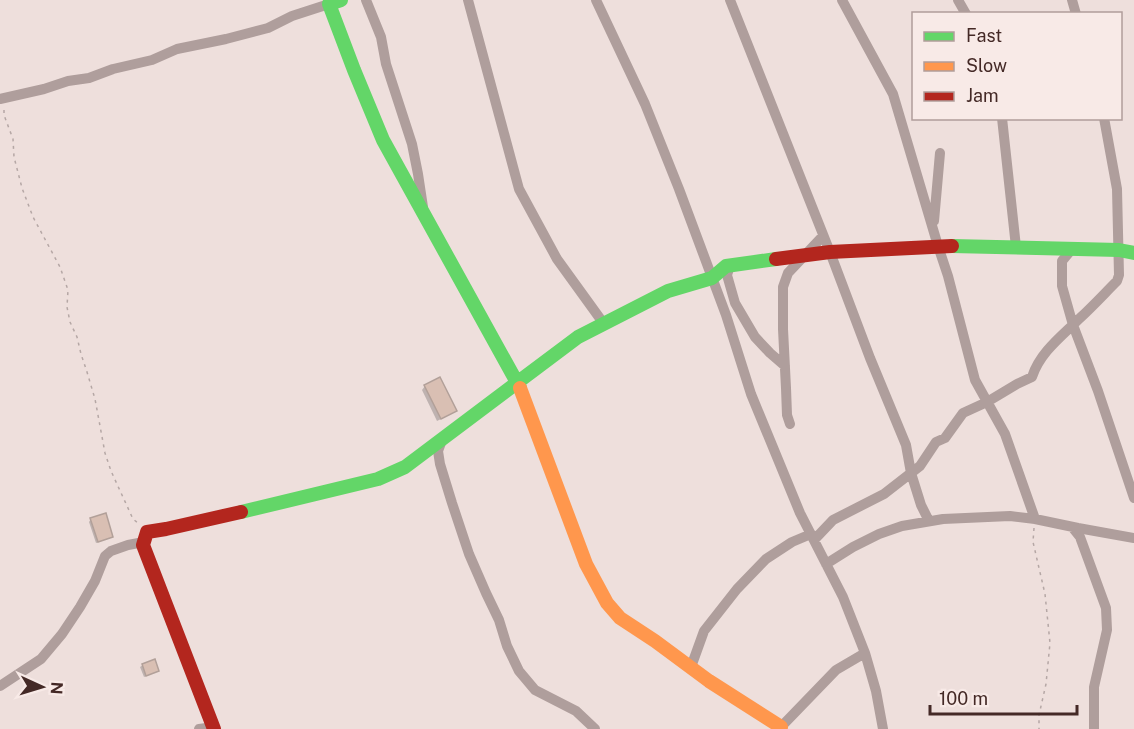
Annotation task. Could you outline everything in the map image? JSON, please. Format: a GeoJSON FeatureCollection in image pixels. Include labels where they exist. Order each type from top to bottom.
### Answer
{"type":"FeatureCollection","features":[{"type":"Feature","properties":{"kind":"street"},"geometry":{"type":"LineString","coordinates":[[366,0],[381,37],[386,64],[412,144],[424,216]]}},
{"type":"Feature","properties":{"kind":"street"},"geometry":{"type":"LineString","coordinates":[[468,0],[519,189],[557,259],[604,324]]}},
{"type":"Feature","properties":{"kind":"street"},"geometry":{"type":"LineString","coordinates":[[596,0],[645,104],[680,189],[726,315],[751,394],[800,513],[843,597],[865,652],[876,691],[882,729]]}},
{"type":"Feature","properties":{"kind":"street"},"geometry":{"type":"LineString","coordinates":[[730,0],[906,445],[911,473],[921,505],[929,521]]}},
{"type":"Feature","properties":{"kind":"street"},"geometry":{"type":"LineString","coordinates":[[842,0],[893,94],[948,276],[975,380],[1005,434],[1035,519]]}},
{"type":"Feature","properties":{"kind":"street"},"geometry":{"type":"LineString","coordinates":[[4,97],[89,78],[113,69],[153,60],[177,49],[268,28],[292,16],[336,2],[354,70],[383,140],[518,382],[586,564],[607,603],[620,618],[780,728],[836,670],[865,652]]}},
{"type":"Feature","properties":{"kind":"street"},"geometry":{"type":"LineString","coordinates":[[1002,120],[1016,247]]}},
{"type":"Feature","properties":{"kind":"street"},"geometry":{"type":"LineString","coordinates":[[691,667],[704,631],[737,589],[766,559],[792,542],[812,537],[833,520],[884,494],[920,466],[936,442],[945,438],[963,413],[1032,377],[1043,355],[1117,281],[1119,250],[1117,189],[1104,120]]}},
{"type":"Feature","properties":{"kind":"street"},"geometry":{"type":"LineString","coordinates":[[933,230],[940,153]]}},
{"type":"Feature","properties":{"kind":"street"},"geometry":{"type":"LineString","coordinates":[[790,424],[787,415],[783,287],[788,273],[823,236]]}},
{"type":"Feature","properties":{"kind":"street"},"geometry":{"type":"LineString","coordinates":[[0,686],[41,659],[62,634],[81,607],[105,556],[111,551],[166,530],[378,479],[405,467],[578,337],[668,291],[712,278],[726,266],[830,252],[938,246],[1119,250],[1134,253]]}},
{"type":"Feature","properties":{"kind":"street"},"geometry":{"type":"LineString","coordinates":[[1071,249],[1062,261],[1062,286],[1072,325],[1098,392],[1134,498]]}},
{"type":"Feature","properties":{"kind":"street"},"geometry":{"type":"LineString","coordinates":[[730,266],[727,275],[735,303],[755,337],[785,366]]}},
{"type":"Feature","properties":{"kind":"street"},"geometry":{"type":"LineString","coordinates":[[442,440],[438,451],[440,464],[452,503],[470,554],[519,671],[535,690],[576,711],[595,729]]}},
{"type":"Feature","properties":{"kind":"street"},"geometry":{"type":"LineString","coordinates":[[826,564],[853,547],[902,526],[965,517],[1010,516],[1035,519],[1134,538]]}},
{"type":"Feature","properties":{"kind":"street"},"geometry":{"type":"LineString","coordinates":[[1072,527],[1080,537],[1106,608],[1107,630],[1094,687],[1094,729]]}},
{"type":"Feature","properties":{"kind":"street"},"geometry":{"type":"LineString","coordinates":[[145,537],[143,545],[147,558],[214,728],[199,729]]}},
{"type":"Feature","properties":{"kind":"path"},"geometry":{"type":"LineString","coordinates":[[4,97],[4,115],[13,139],[14,157],[22,188],[33,217],[60,267],[68,290],[67,306],[70,322],[87,372],[105,453],[111,471],[145,537]]}},
{"type":"Feature","properties":{"kind":"path"},"geometry":{"type":"LineString","coordinates":[[1035,519],[1033,542],[1045,594],[1050,643],[1039,729]]}},
{"type":"Feature","properties":{"kind":"building"},"geometry":{"type":"Polygon","coordinates":[[[440,377],[457,411],[441,419],[424,385],[440,377]]]}},
{"type":"Feature","properties":{"kind":"building"},"geometry":{"type":"Polygon","coordinates":[[[106,513],[113,537],[98,542],[90,518],[106,513]]]}},
{"type":"Feature","properties":{"kind":"building"},"geometry":{"type":"Polygon","coordinates":[[[155,659],[159,671],[146,676],[142,664],[155,659]]]}},
{"type":"Feature","properties":{"kind":"traffic: fast"},"geometry":{"type":"LineString","coordinates":[[341,0],[329,4],[383,140],[520,388]]}},
{"type":"Feature","properties":{"kind":"traffic: fast"},"geometry":{"type":"LineString","coordinates":[[952,246],[1119,250],[1134,253]]}},
{"type":"Feature","properties":{"kind":"traffic: fast"},"geometry":{"type":"LineString","coordinates":[[241,512],[378,479],[405,467],[578,337],[668,291],[712,278],[726,266],[776,259]]}},
{"type":"Feature","properties":{"kind":"traffic: slow"},"geometry":{"type":"LineString","coordinates":[[520,388],[586,564],[607,603],[620,618],[709,681],[781,727]]}},
{"type":"Feature","properties":{"kind":"traffic: jam"},"geometry":{"type":"LineString","coordinates":[[776,259],[830,252],[952,246]]}},
{"type":"Feature","properties":{"kind":"traffic: jam"},"geometry":{"type":"LineString","coordinates":[[214,729],[143,545],[147,532],[241,512]]}}]}
